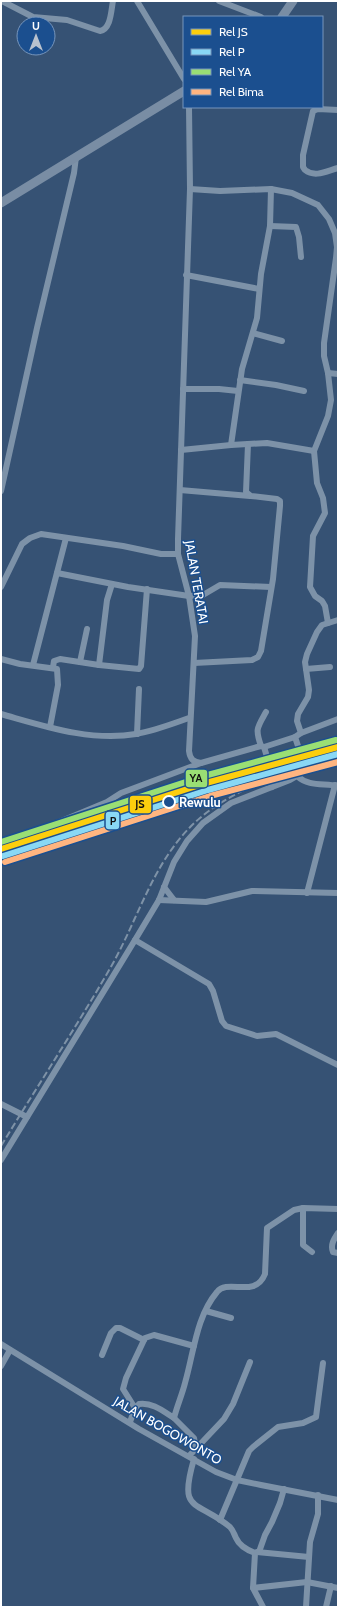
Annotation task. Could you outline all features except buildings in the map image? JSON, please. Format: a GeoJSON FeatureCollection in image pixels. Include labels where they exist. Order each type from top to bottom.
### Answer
{"type":"FeatureCollection","features":[{"type":"Feature","properties":{"kind":"street"},"geometry":{"type":"LineString","coordinates":[[5,2],[33,18],[67,20],[100,31],[108,26],[112,1]]}},
{"type":"Feature","properties":{"kind":"street"},"geometry":{"type":"LineString","coordinates":[[137,1],[183,77]]}},
{"type":"Feature","properties":{"kind":"street"},"geometry":{"type":"LineString","coordinates":[[219,1],[258,16]]}},
{"type":"Feature","properties":{"kind":"street"},"geometry":{"type":"LineString","coordinates":[[283,16],[293,1]]}},
{"type":"Feature","properties":{"kind":"street"},"geometry":{"type":"LineString","coordinates":[[1,203],[183,92]]}},
{"type":"Feature","properties":{"kind":"street","name":"JALAN TERATAI"},"geometry":{"type":"LineString","coordinates":[[189,108],[190,189],[178,554],[189,596],[195,636],[189,755],[193,761],[201,763]]}},
{"type":"Feature","properties":{"kind":"street"},"geometry":{"type":"LineString","coordinates":[[308,108],[311,114]]}},
{"type":"Feature","properties":{"kind":"street"},"geometry":{"type":"LineString","coordinates":[[338,110],[315,109],[311,114],[303,155],[304,170],[316,174],[338,168]]}},
{"type":"Feature","properties":{"kind":"street"},"geometry":{"type":"LineString","coordinates":[[1,491],[37,328],[74,173],[76,157]]}},
{"type":"Feature","properties":{"kind":"street"},"geometry":{"type":"LineString","coordinates":[[190,189],[220,191],[271,190],[292,193],[318,205],[329,219],[335,233],[336,258],[324,343],[324,356],[328,373],[331,400],[328,416],[314,451],[317,483],[323,498],[325,513],[313,536],[310,587],[315,596],[322,601],[325,606],[328,623]]}},
{"type":"Feature","properties":{"kind":"street"},"geometry":{"type":"LineString","coordinates":[[231,445],[240,380],[247,348],[257,318],[259,289],[270,226],[271,190]]}},
{"type":"Feature","properties":{"kind":"street"},"geometry":{"type":"LineString","coordinates":[[270,226],[296,227],[300,237],[302,257]]}},
{"type":"Feature","properties":{"kind":"street"},"geometry":{"type":"LineString","coordinates":[[186,275],[259,289]]}},
{"type":"Feature","properties":{"kind":"street"},"geometry":{"type":"LineString","coordinates":[[253,333],[282,341]]}},
{"type":"Feature","properties":{"kind":"street"},"geometry":{"type":"LineString","coordinates":[[328,373],[338,374]]}},
{"type":"Feature","properties":{"kind":"street"},"geometry":{"type":"LineString","coordinates":[[240,380],[276,384],[304,391]]}},
{"type":"Feature","properties":{"kind":"street"},"geometry":{"type":"LineString","coordinates":[[183,389],[219,389],[238,392]]}},
{"type":"Feature","properties":{"kind":"street"},"geometry":{"type":"LineString","coordinates":[[181,450],[267,443],[314,451]]}},
{"type":"Feature","properties":{"kind":"street"},"geometry":{"type":"LineString","coordinates":[[248,444],[245,487],[246,493],[252,496]]}},
{"type":"Feature","properties":{"kind":"street"},"geometry":{"type":"LineString","coordinates":[[180,490],[252,496],[277,499],[280,501],[278,540],[261,651],[258,657],[252,660],[194,663]]}},
{"type":"Feature","properties":{"kind":"street"},"geometry":{"type":"LineString","coordinates":[[1,587],[22,544],[30,538],[42,534],[161,554],[178,554]]}},
{"type":"Feature","properties":{"kind":"street"},"geometry":{"type":"LineString","coordinates":[[33,666],[66,538]]}},
{"type":"Feature","properties":{"kind":"street"},"geometry":{"type":"LineString","coordinates":[[57,573],[112,584],[189,596],[202,595],[220,585],[234,584],[271,586]]}},
{"type":"Feature","properties":{"kind":"street"},"geometry":{"type":"LineString","coordinates":[[99,665],[107,600],[112,584]]}},
{"type":"Feature","properties":{"kind":"street"},"geometry":{"type":"LineString","coordinates":[[52,667],[56,659],[136,669],[140,668],[148,590]]}},
{"type":"Feature","properties":{"kind":"street"},"geometry":{"type":"LineString","coordinates":[[301,732],[297,721],[298,714],[308,697],[309,690],[305,662],[307,654],[317,632],[322,625],[338,620]]}},
{"type":"Feature","properties":{"kind":"street"},"geometry":{"type":"LineString","coordinates":[[80,662],[87,629]]}},
{"type":"Feature","properties":{"kind":"street"},"geometry":{"type":"LineString","coordinates":[[1,659],[20,664],[52,667],[57,669],[59,676],[50,728]]}},
{"type":"Feature","properties":{"kind":"street"},"geometry":{"type":"LineString","coordinates":[[306,669],[330,667]]}},
{"type":"Feature","properties":{"kind":"street"},"geometry":{"type":"LineString","coordinates":[[137,734],[140,689]]}},
{"type":"Feature","properties":{"kind":"street"},"geometry":{"type":"LineString","coordinates":[[266,712],[257,730],[257,734],[275,783],[271,787]]}},
{"type":"Feature","properties":{"kind":"street"},"geometry":{"type":"LineString","coordinates":[[1,714],[50,728],[94,735],[114,736],[137,734],[190,718]]}},
{"type":"Feature","properties":{"kind":"street"},"geometry":{"type":"LineString","coordinates":[[1,841],[59,822],[107,802],[121,793],[201,763],[295,737],[301,732],[338,719]]}},
{"type":"Feature","properties":{"kind":"street"},"geometry":{"type":"LineString","coordinates":[[295,737],[298,746]]}},
{"type":"Feature","properties":{"kind":"street"},"geometry":{"type":"LineString","coordinates":[[1,1160],[80,1033],[159,900],[174,862],[187,841],[203,824],[232,803],[298,774],[311,784],[336,785],[307,893]]}},
{"type":"Feature","properties":{"kind":"street"},"geometry":{"type":"LineString","coordinates":[[164,887],[174,900]]}},
{"type":"Feature","properties":{"kind":"street"},"geometry":{"type":"LineString","coordinates":[[159,900],[206,902],[252,891],[307,893],[338,891]]}},
{"type":"Feature","properties":{"kind":"street"},"geometry":{"type":"LineString","coordinates":[[135,940],[209,984],[213,991],[222,1021],[226,1026],[257,1036],[276,1034],[338,1065]]}},
{"type":"Feature","properties":{"kind":"street"},"geometry":{"type":"LineString","coordinates":[[1,1104],[27,1116]]}},
{"type":"Feature","properties":{"kind":"street"},"geometry":{"type":"LineString","coordinates":[[303,1208],[303,1245],[312,1252]]}},
{"type":"Feature","properties":{"kind":"street"},"geometry":{"type":"LineString","coordinates":[[174,1418],[185,1383],[199,1324],[218,1291],[222,1288],[246,1288],[257,1284],[263,1278],[265,1274],[267,1228],[294,1210],[303,1208],[338,1209]]}},
{"type":"Feature","properties":{"kind":"street"},"geometry":{"type":"LineString","coordinates":[[338,1233],[331,1249],[333,1252],[338,1253]]}},
{"type":"Feature","properties":{"kind":"street"},"geometry":{"type":"LineString","coordinates":[[206,1311],[232,1318]]}},
{"type":"Feature","properties":{"kind":"street"},"geometry":{"type":"LineString","coordinates":[[102,1355],[111,1333],[116,1328],[120,1328],[144,1340]]}},
{"type":"Feature","properties":{"kind":"street"},"geometry":{"type":"LineString","coordinates":[[135,1408],[123,1389],[126,1378],[147,1336],[154,1335],[194,1346]]}},
{"type":"Feature","properties":{"kind":"street","name":"JALAN BOGOWONTO"},"geometry":{"type":"LineString","coordinates":[[1,1344],[130,1422],[139,1429],[216,1472],[237,1480],[338,1500]]}},
{"type":"Feature","properties":{"kind":"street"},"geometry":{"type":"LineString","coordinates":[[1,1366],[10,1350]]}},
{"type":"Feature","properties":{"kind":"street"},"geometry":{"type":"LineString","coordinates":[[250,1362],[233,1404],[224,1419],[196,1449],[191,1458],[187,1493],[197,1508],[232,1528],[236,1540],[242,1546],[257,1552],[309,1557]]}},
{"type":"Feature","properties":{"kind":"street"},"geometry":{"type":"LineString","coordinates":[[220,1520],[250,1451],[278,1427],[303,1423],[316,1417],[323,1363]]}},
{"type":"Feature","properties":{"kind":"street"},"geometry":{"type":"LineString","coordinates":[[130,1422],[138,1404],[148,1404],[161,1409],[174,1418],[194,1438],[196,1449]]}},
{"type":"Feature","properties":{"kind":"street"},"geometry":{"type":"LineString","coordinates":[[263,1607],[253,1588],[257,1552],[264,1535],[272,1522],[284,1489]]}},
{"type":"Feature","properties":{"kind":"street"},"geometry":{"type":"LineString","coordinates":[[306,1607],[310,1542],[318,1514],[318,1495]]}},
{"type":"Feature","properties":{"kind":"street"},"geometry":{"type":"LineString","coordinates":[[253,1588],[307,1582],[338,1588]]}},
{"type":"Feature","properties":{"kind":"street"},"geometry":{"type":"LineString","coordinates":[[326,1607],[331,1586]]}},
{"type":"Feature","properties":{"kind":"railway"},"geometry":{"type":"LineString","coordinates":[[1,1146],[112,965],[150,887],[171,850],[184,833],[200,818],[222,802],[246,789]]}},
{"type":"Feature","properties":{"kind":"rail line","name":"YA"},"geometry":{"type":"LineString","coordinates":[[1,842],[204,776],[336,740]]}},
{"type":"Feature","properties":{"kind":"rail line","name":"JS"},"geometry":{"type":"LineString","coordinates":[[1,849],[206,783],[338,747]]}},
{"type":"Feature","properties":{"kind":"rail line","name":"P"},"geometry":{"type":"LineString","coordinates":[[3,856],[208,790],[338,754]]}},
{"type":"Feature","properties":{"kind":"rail line","name":"Bima"},"geometry":{"type":"LineString","coordinates":[[5,862],[210,796],[338,762]]}},
{"type":"Feature","properties":{"kind":"place","name":"Rewulu"},"geometry":{"type":"Point","coordinates":[169,802]}}]}
